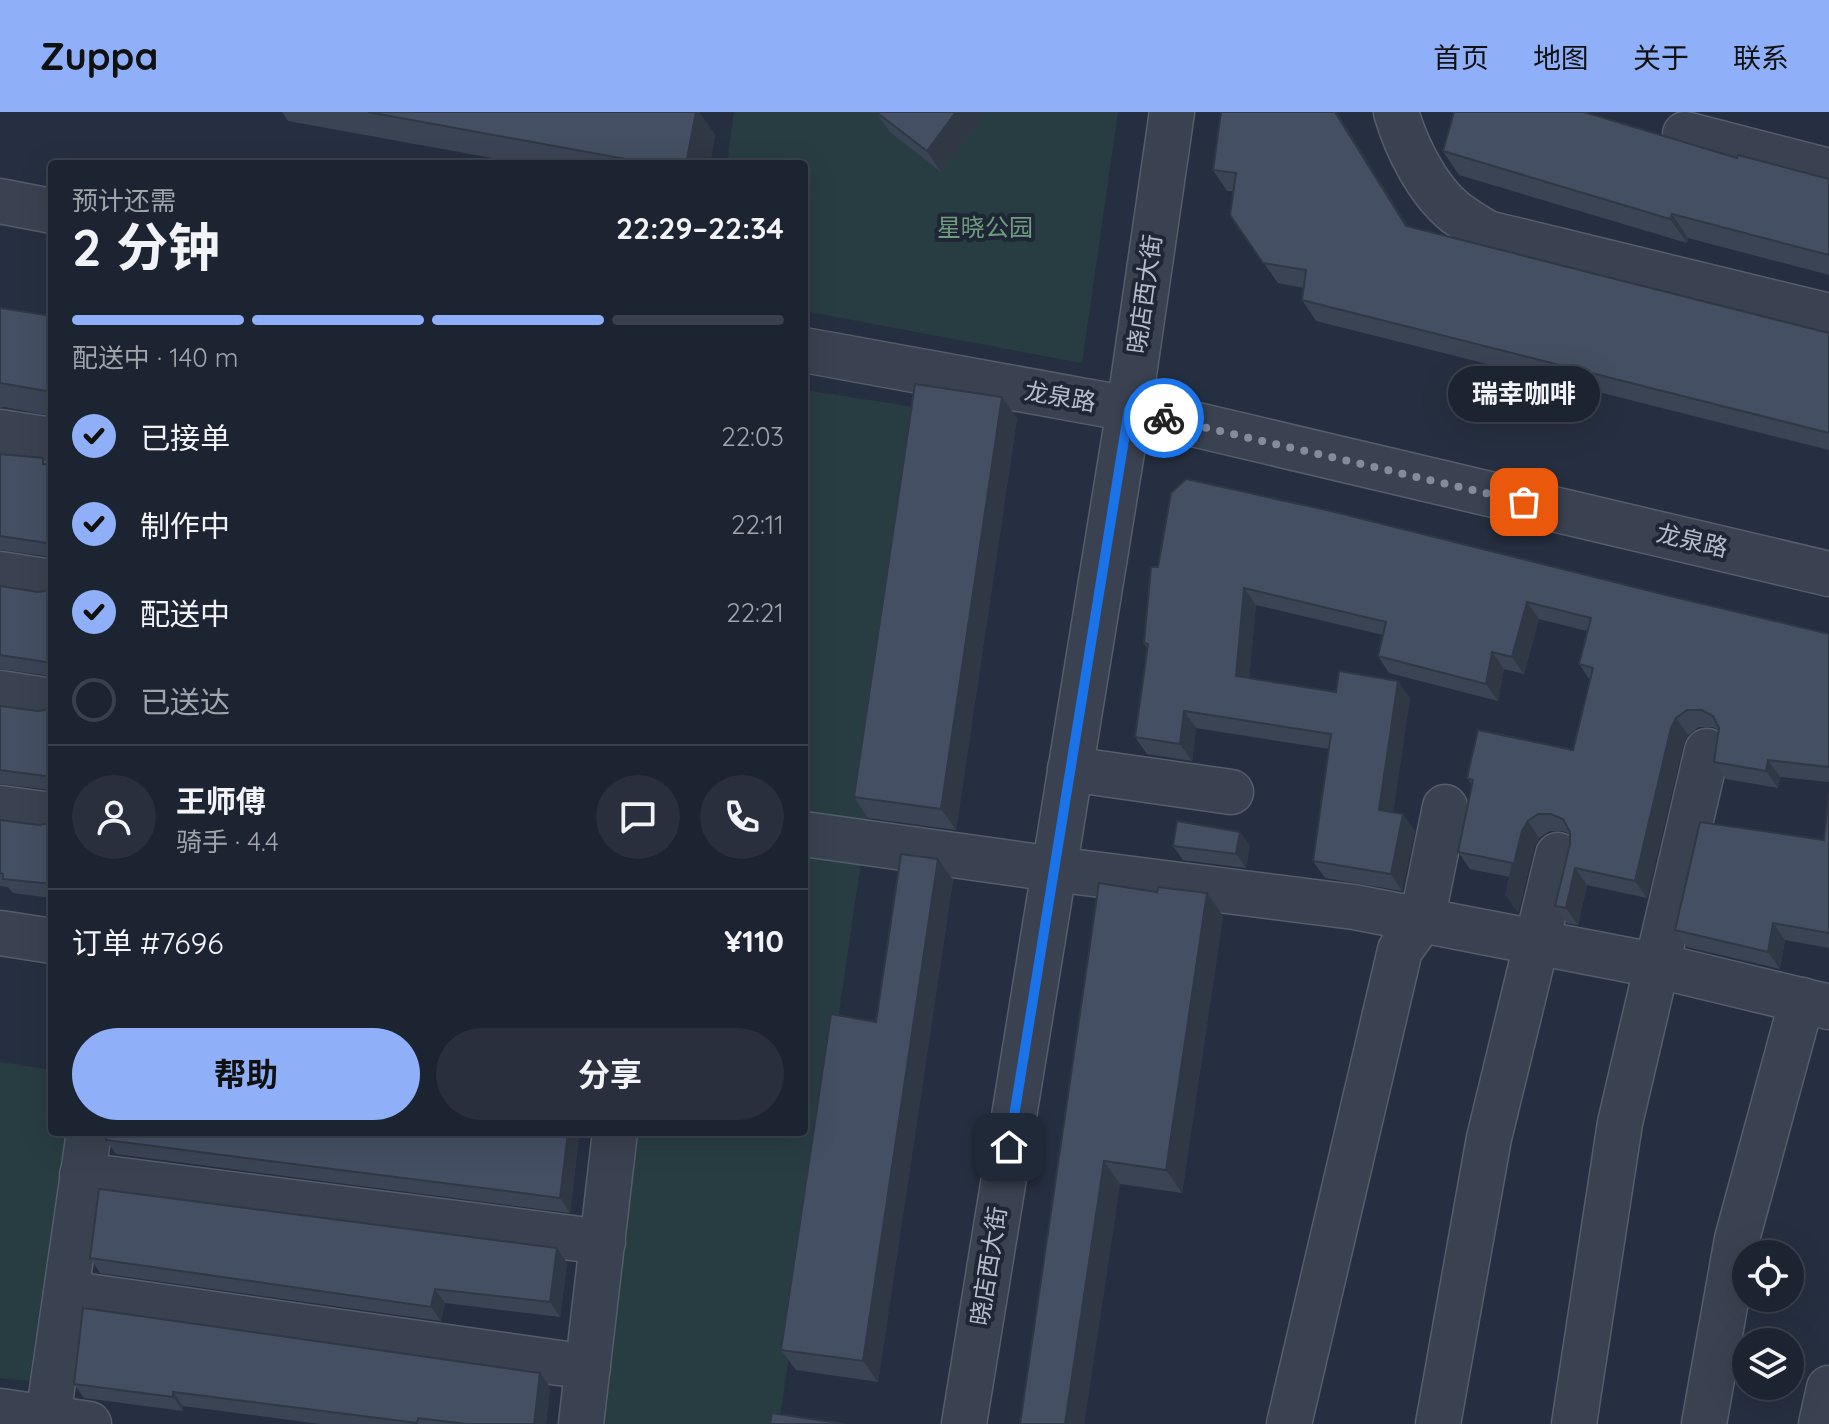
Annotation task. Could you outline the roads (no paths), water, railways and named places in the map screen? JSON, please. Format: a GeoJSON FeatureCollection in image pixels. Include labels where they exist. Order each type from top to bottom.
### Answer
{"type":"FeatureCollection","features":[{"type":"Feature","properties":{"kind":"street","name":"晓店西大街"},"geometry":{"type":"LineString","coordinates":[[964,1424],[1129,409],[1172,112]]}},
{"type":"Feature","properties":{"kind":"street"},"geometry":{"type":"LineString","coordinates":[[1396,112],[1402,133],[1428,181],[1454,211],[1487,233],[1829,316]]}},
{"type":"Feature","properties":{"kind":"street"},"geometry":{"type":"LineString","coordinates":[[1685,134],[1829,171]]}},
{"type":"Feature","properties":{"kind":"street"},"geometry":{"type":"LineString","coordinates":[[0,201],[48,210]]}},
{"type":"Feature","properties":{"kind":"street","name":"龙泉路"},"geometry":{"type":"LineString","coordinates":[[808,351],[1129,409],[1829,574]]}},
{"type":"Feature","properties":{"kind":"street"},"geometry":{"type":"LineString","coordinates":[[0,432],[48,439]]}},
{"type":"Feature","properties":{"kind":"street"},"geometry":{"type":"LineString","coordinates":[[0,574],[48,581]]}},
{"type":"Feature","properties":{"kind":"street"},"geometry":{"type":"LineString","coordinates":[[0,693],[48,700]]}},
{"type":"Feature","properties":{"kind":"street"},"geometry":{"type":"LineString","coordinates":[[1574,1424],[1620,1123],[1707,751]]}},
{"type":"Feature","properties":{"kind":"street"},"geometry":{"type":"LineString","coordinates":[[1070,769],[1231,792]]}},
{"type":"Feature","properties":{"kind":"street"},"geometry":{"type":"LineString","coordinates":[[1289,1424],[1400,950],[1422,920],[1445,807]]}},
{"type":"Feature","properties":{"kind":"street"},"geometry":{"type":"LineString","coordinates":[[0,808],[48,814]]}},
{"type":"Feature","properties":{"kind":"street"},"geometry":{"type":"LineString","coordinates":[[808,835],[1354,907],[1659,966],[1815,1004],[1737,1239],[1704,1424]]}},
{"type":"Feature","properties":{"kind":"street"},"geometry":{"type":"LineString","coordinates":[[1438,1424],[1489,1138],[1558,855]]}},
{"type":"Feature","properties":{"kind":"street"},"geometry":{"type":"LineString","coordinates":[[0,933],[48,940]]}},
{"type":"Feature","properties":{"kind":"street"},"geometry":{"type":"LineString","coordinates":[[0,1411],[61,1422],[66,1293],[88,1136]]}},
{"type":"Feature","properties":{"kind":"street"},"geometry":{"type":"LineString","coordinates":[[581,1424],[615,1136]]}},
{"type":"Feature","properties":{"kind":"street"},"geometry":{"type":"LineString","coordinates":[[82,1175],[603,1242]]}},
{"type":"Feature","properties":{"kind":"street"},"geometry":{"type":"LineString","coordinates":[[66,1293],[588,1367]]}},
{"type":"Feature","properties":{"kind":"street"},"geometry":{"type":"LineString","coordinates":[[1821,1424],[1829,1388]]}},
{"type":"Feature","properties":{"kind":"place","name":"瑞幸咖啡"},"geometry":{"type":"Point","coordinates":[1524,502]}},
{"type":"Feature","properties":{"kind":"park label","name":"星晓公园"},"geometry":{"type":"Point","coordinates":[985,228]}}]}
